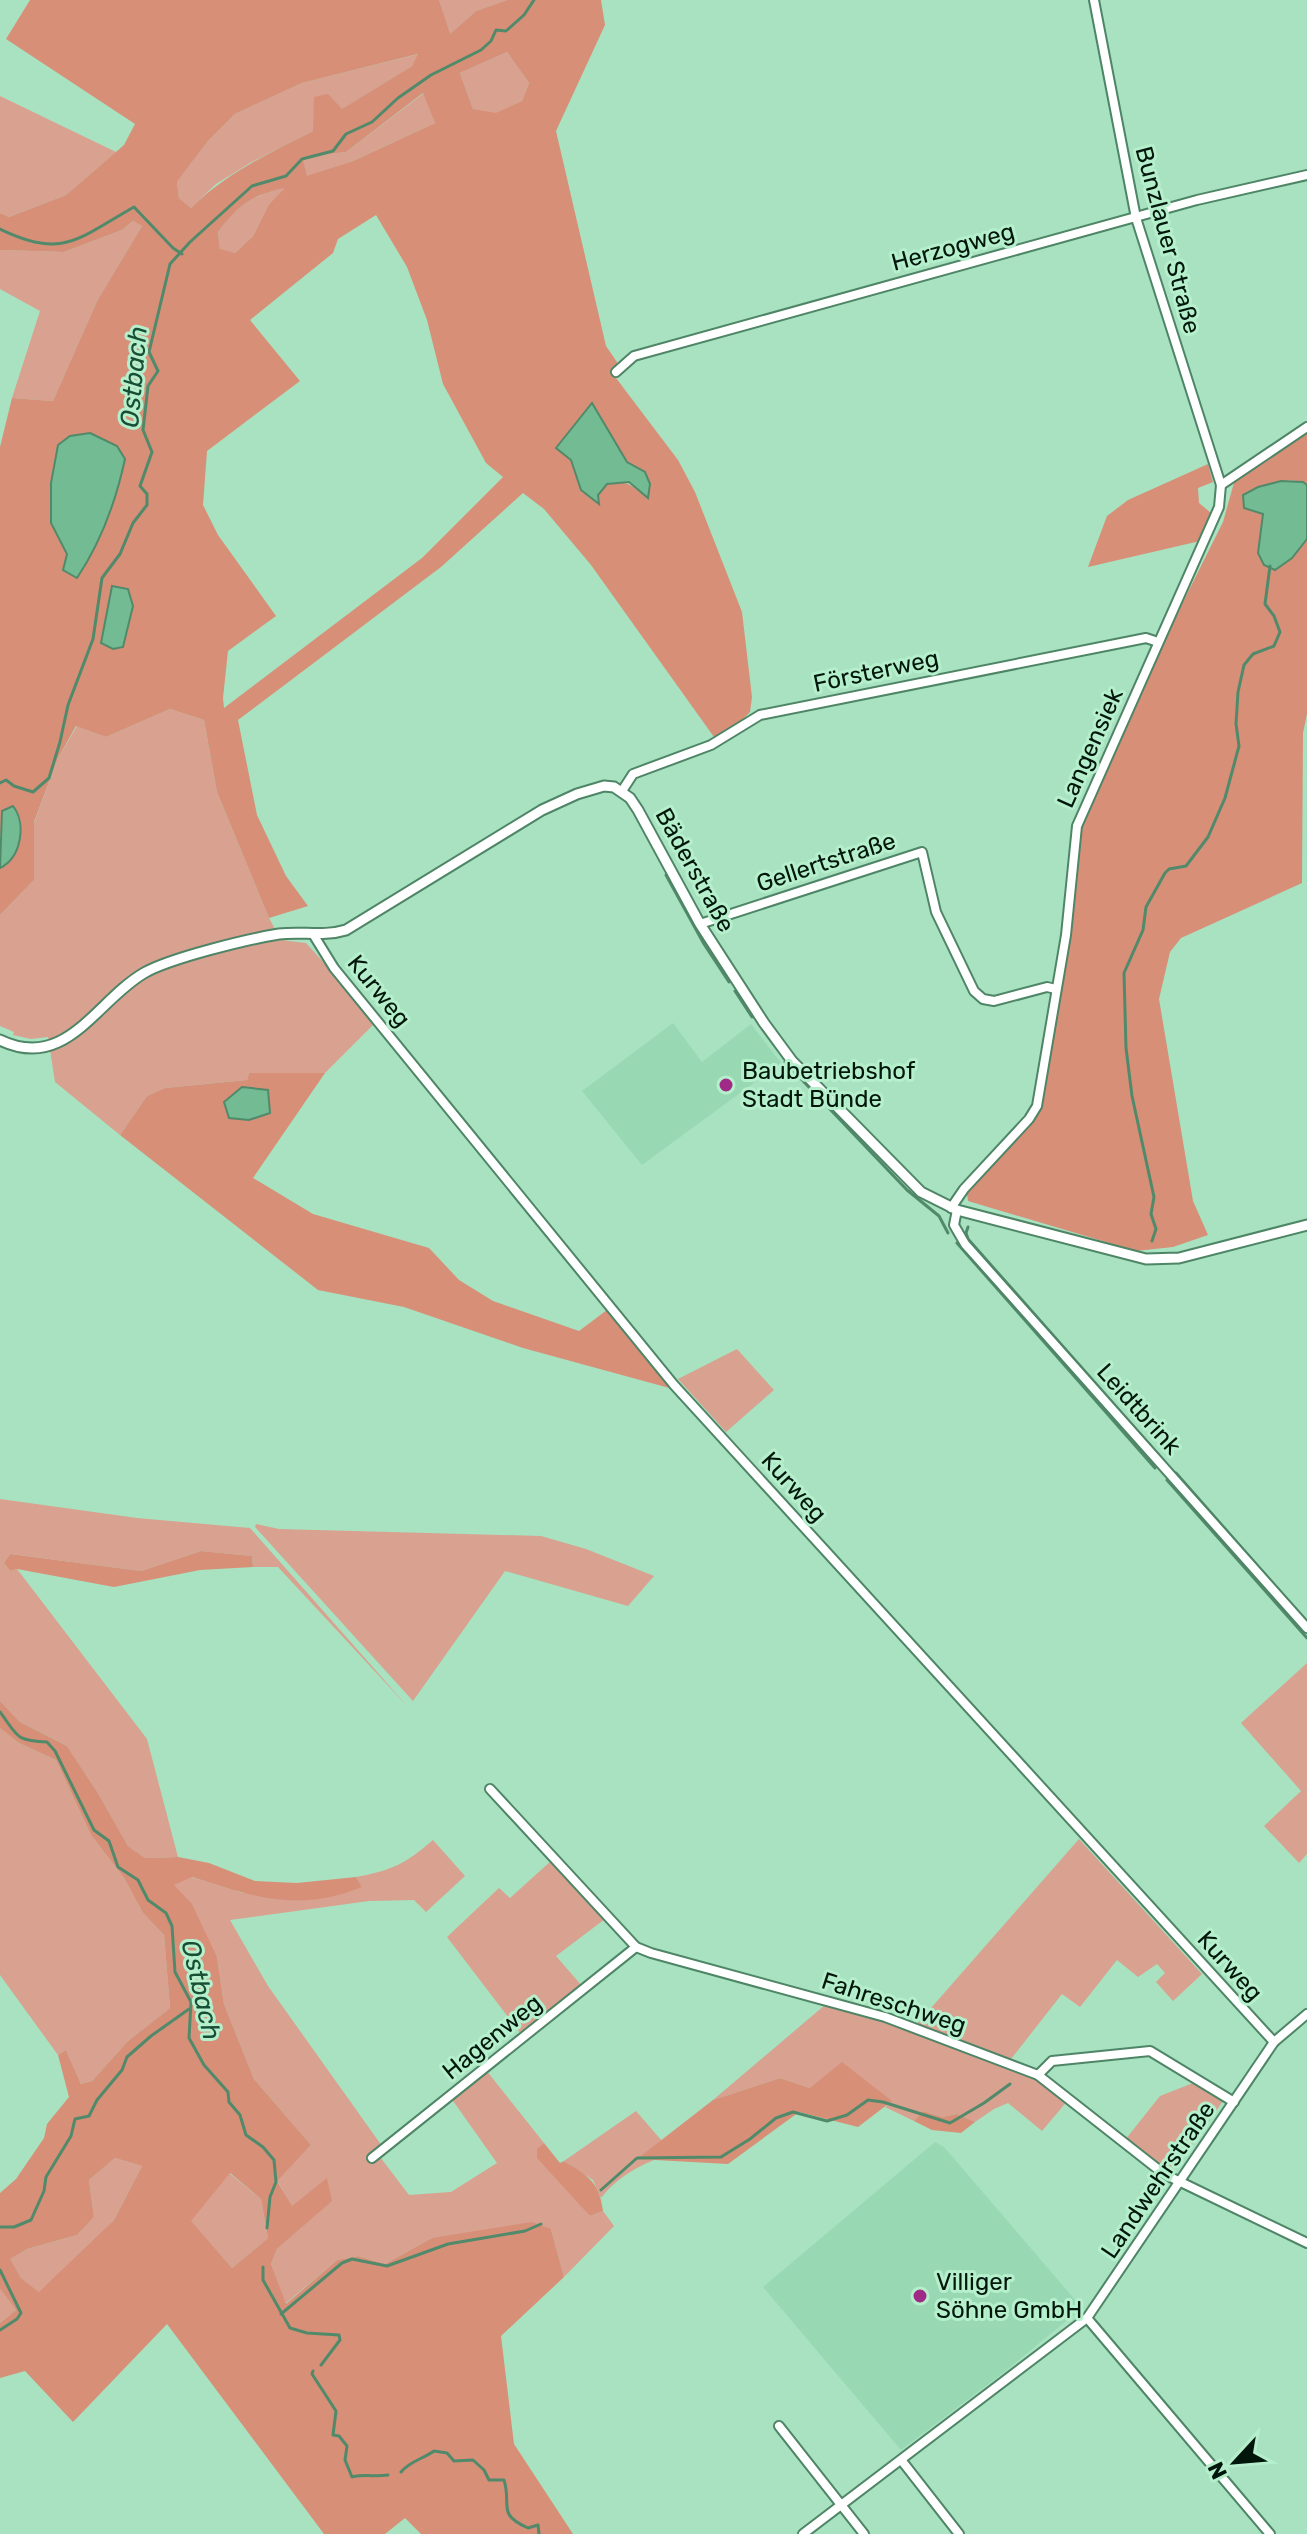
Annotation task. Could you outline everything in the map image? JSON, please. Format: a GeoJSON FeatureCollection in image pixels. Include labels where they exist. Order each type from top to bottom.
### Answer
{"type":"FeatureCollection","features":[{"type":"Feature","properties":{"kind":"street","name":"Bunzlauer Straße"},"geometry":{"type":"LineString","coordinates":[[1094,0],[1136,218],[1221,485]]}},
{"type":"Feature","properties":{"kind":"street","name":"Herzogweg"},"geometry":{"type":"LineString","coordinates":[[616,372],[634,356],[1197,200],[1307,175]]}},
{"type":"Feature","properties":{"kind":"street"},"geometry":{"type":"LineString","coordinates":[[1221,485],[1307,427]]}},
{"type":"Feature","properties":{"kind":"street","name":"Langensiek"},"geometry":{"type":"LineString","coordinates":[[954,1209],[964,1189],[1029,1119],[1037,1106],[1066,935],[1077,826],[1214,520],[1221,485]]}},
{"type":"Feature","properties":{"kind":"street","name":"Försterweg"},"geometry":{"type":"LineString","coordinates":[[622,791],[633,774],[711,745],[760,715],[1146,638],[1158,642]]}},
{"type":"Feature","properties":{"kind":"street"},"geometry":{"type":"LineString","coordinates":[[0,1040],[16,1047],[46,1047],[67,1039],[132,982],[154,969],[264,937],[289,933],[335,933],[357,924],[542,810],[604,786],[622,791]]}},
{"type":"Feature","properties":{"kind":"street","name":"Bäderstraße"},"geometry":{"type":"LineString","coordinates":[[622,791],[638,810],[700,924],[792,1061],[921,1192],[954,1209],[1123,1254],[1162,1260],[1307,1225]]}},
{"type":"Feature","properties":{"kind":"street","name":"Gellertstraße"},"geometry":{"type":"LineString","coordinates":[[700,924],[922,852],[936,912],[974,991],[983,999],[994,1001],[1047,987],[1056,989]]}},
{"type":"Feature","properties":{"kind":"street","name":"Kurweg"},"geometry":{"type":"LineString","coordinates":[[313,934],[334,968],[674,1385],[1274,2042]]}},
{"type":"Feature","properties":{"kind":"street","name":"Leidtbrink"},"geometry":{"type":"LineString","coordinates":[[954,1209],[954,1225],[965,1244],[1307,1628]]}},
{"type":"Feature","properties":{"kind":"street","name":"Fahreschweg"},"geometry":{"type":"LineString","coordinates":[[490,1789],[636,1947],[885,2017],[1038,2075],[1164,2174],[1307,2243]]}},
{"type":"Feature","properties":{"kind":"street","name":"Hagenweg"},"geometry":{"type":"LineString","coordinates":[[372,2158],[636,1947]]}},
{"type":"Feature","properties":{"kind":"street","name":"Landwehrstraße"},"geometry":{"type":"LineString","coordinates":[[803,2534],[1087,2318],[1274,2042],[1307,2014]]}},
{"type":"Feature","properties":{"kind":"street"},"geometry":{"type":"LineString","coordinates":[[1038,2075],[1052,2061],[1150,2051],[1234,2102]]}},
{"type":"Feature","properties":{"kind":"street"},"geometry":{"type":"LineString","coordinates":[[1087,2318],[1270,2534]]}},
{"type":"Feature","properties":{"kind":"street"},"geometry":{"type":"LineString","coordinates":[[779,2426],[864,2534]]}},
{"type":"Feature","properties":{"kind":"street"},"geometry":{"type":"LineString","coordinates":[[902,2461],[959,2534]]}},
{"type":"Feature","properties":{"kind":"shaded area"},"geometry":{"type":"Polygon","coordinates":[[[30,0],[439,0],[450,34],[476,11],[507,0],[601,0],[605,25],[556,131],[606,346],[617,362],[616,378],[678,460],[695,492],[742,612],[752,697],[750,712],[736,726],[714,737],[591,565],[544,509],[523,493],[441,567],[238,720],[257,815],[286,876],[308,906],[269,918],[217,792],[204,720],[170,709],[106,737],[76,726],[58,758],[34,822],[34,880],[0,915],[0,868],[7,865],[3,828],[0,835],[0,447],[12,398],[53,401],[97,301],[142,226],[133,221],[122,230],[64,252],[0,250],[0,213],[9,217],[66,195],[124,145],[135,124],[6,39],[30,0]],[[507,52],[460,73],[473,109],[496,113],[522,101],[529,83],[507,52]],[[418,54],[302,83],[235,114],[208,141],[177,182],[179,198],[191,208],[234,174],[313,131],[314,97],[328,94],[342,109],[412,66],[418,54]],[[423,93],[346,152],[302,157],[307,176],[353,161],[435,123],[423,93]],[[285,188],[263,194],[239,208],[225,223],[218,232],[220,249],[235,253],[253,236],[269,204],[285,188]],[[376,215],[338,239],[333,253],[250,320],[300,381],[207,451],[203,505],[218,535],[276,616],[228,651],[224,708],[422,558],[503,477],[486,463],[443,384],[427,320],[407,267],[376,215]],[[617,446],[557,448],[571,460],[581,490],[598,503],[598,495],[607,484],[615,483],[630,485],[648,497],[645,472],[627,462],[617,446]],[[125,459],[51,523],[67,554],[64,570],[77,578],[107,521],[125,459]],[[112,586],[101,643],[128,589],[112,586]]]}},
{"type":"Feature","properties":{"kind":"shaded area"},"geometry":{"type":"Polygon","coordinates":[[[439,0],[507,0],[476,11],[449,35],[439,0]]]}},
{"type":"Feature","properties":{"kind":"shaded area"},"geometry":{"type":"Polygon","coordinates":[[[507,52],[529,83],[522,101],[496,114],[473,109],[460,73],[507,52]]]}},
{"type":"Feature","properties":{"kind":"shaded area"},"geometry":{"type":"Polygon","coordinates":[[[419,54],[412,66],[313,131],[216,184],[191,208],[179,198],[177,182],[208,141],[235,114],[302,83],[419,54]]]}},
{"type":"Feature","properties":{"kind":"shaded area"},"geometry":{"type":"Polygon","coordinates":[[[424,93],[435,123],[353,161],[307,177],[301,157],[346,152],[424,93]]]}},
{"type":"Feature","properties":{"kind":"shaded area"},"geometry":{"type":"Polygon","coordinates":[[[0,96],[116,152],[66,195],[9,217],[0,213],[0,96]]]}},
{"type":"Feature","properties":{"kind":"shaded area"},"geometry":{"type":"Polygon","coordinates":[[[287,187],[269,204],[253,236],[235,253],[220,250],[218,232],[233,214],[256,197],[287,187]]]}},
{"type":"Feature","properties":{"kind":"shaded area"},"geometry":{"type":"Polygon","coordinates":[[[133,221],[142,226],[97,301],[53,401],[12,398],[40,311],[0,289],[0,250],[64,252],[122,230],[133,221]]]}},
{"type":"Feature","properties":{"kind":"shaded area"},"geometry":{"type":"Polygon","coordinates":[[[592,403],[627,462],[645,472],[650,484],[648,498],[629,482],[607,484],[598,495],[599,504],[581,490],[571,460],[556,448],[592,403]]]}},
{"type":"Feature","properties":{"kind":"shaded area"},"geometry":{"type":"Polygon","coordinates":[[[1307,432],[1307,485],[1284,481],[1244,495],[1251,511],[1263,514],[1264,524],[1259,539],[1292,558],[1307,539],[1307,714],[1303,733],[1302,883],[1181,938],[1170,952],[1159,999],[1193,1201],[1208,1235],[1173,1247],[1136,1251],[968,1201],[967,1194],[1031,1122],[1040,1106],[1071,933],[1081,826],[1162,644],[1223,522],[1235,479],[1307,432]]]}},
{"type":"Feature","properties":{"kind":"shaded area"},"geometry":{"type":"Polygon","coordinates":[[[90,433],[117,446],[125,459],[107,521],[77,578],[63,570],[67,554],[51,523],[51,483],[58,445],[70,436],[90,433]]]}},
{"type":"Feature","properties":{"kind":"shaded area"},"geometry":{"type":"Polygon","coordinates":[[[1208,464],[1213,482],[1198,488],[1199,503],[1211,513],[1200,541],[1088,567],[1107,516],[1128,500],[1208,464]]]}},
{"type":"Feature","properties":{"kind":"shaded area"},"geometry":{"type":"Polygon","coordinates":[[[1281,481],[1307,485],[1307,539],[1292,558],[1275,570],[1264,565],[1258,553],[1263,514],[1244,508],[1243,495],[1281,481]]]}},
{"type":"Feature","properties":{"kind":"shaded area"},"geometry":{"type":"Polygon","coordinates":[[[112,586],[128,589],[133,606],[123,647],[113,649],[101,643],[112,586]]]}},
{"type":"Feature","properties":{"kind":"shaded area"},"geometry":{"type":"Polygon","coordinates":[[[170,709],[204,720],[217,792],[281,940],[306,943],[373,1025],[325,1073],[249,1073],[247,1080],[165,1088],[147,1096],[120,1135],[55,1082],[48,1037],[31,1039],[13,1035],[14,1032],[0,1026],[0,915],[34,880],[34,823],[58,758],[77,726],[106,737],[170,709]]]}},
{"type":"Feature","properties":{"kind":"shaded area"},"geometry":{"type":"Polygon","coordinates":[[[13,806],[20,822],[20,840],[13,857],[0,868],[2,811],[13,806]]]}},
{"type":"Feature","properties":{"kind":"shaded area"},"geometry":{"type":"Polygon","coordinates":[[[673,1023],[702,1062],[751,1024],[781,1063],[642,1165],[582,1091],[673,1023]]]}},
{"type":"Feature","properties":{"kind":"shaded area"},"geometry":{"type":"Polygon","coordinates":[[[249,1073],[325,1073],[253,1178],[313,1214],[429,1248],[459,1280],[493,1301],[579,1331],[607,1310],[673,1389],[523,1348],[404,1307],[318,1290],[120,1135],[147,1096],[165,1088],[247,1080],[249,1073]]]}},
{"type":"Feature","properties":{"kind":"shaded area"},"geometry":{"type":"Polygon","coordinates":[[[242,1087],[268,1090],[270,1113],[249,1120],[229,1118],[224,1102],[242,1087]]]}},
{"type":"Feature","properties":{"kind":"shaded area"},"geometry":{"type":"Polygon","coordinates":[[[737,1349],[774,1390],[726,1432],[678,1379],[737,1349]]]}},
{"type":"Feature","properties":{"kind":"shaded area"},"geometry":{"type":"Polygon","coordinates":[[[0,1499],[137,1518],[250,1528],[408,1707],[278,1567],[253,1567],[252,1556],[201,1551],[141,1571],[10,1554],[4,1563],[10,1571],[17,1569],[147,1739],[178,1857],[145,1858],[128,1846],[67,1746],[20,1722],[0,1701],[0,1499]]]}},
{"type":"Feature","properties":{"kind":"shaded area"},"geometry":{"type":"Polygon","coordinates":[[[256,1524],[279,1529],[541,1536],[586,1549],[654,1576],[628,1606],[505,1571],[413,1701],[255,1527],[256,1524]]]}},
{"type":"Feature","properties":{"kind":"shaded area"},"geometry":{"type":"Polygon","coordinates":[[[201,1551],[252,1556],[253,1567],[200,1570],[114,1587],[17,1569],[10,1571],[4,1563],[10,1554],[141,1571],[201,1551]]]}},
{"type":"Feature","properties":{"kind":"shaded area"},"geometry":{"type":"Polygon","coordinates":[[[1307,1663],[1307,1854],[1299,1863],[1264,1826],[1301,1791],[1241,1723],[1307,1663]]]}},
{"type":"Feature","properties":{"kind":"shaded area"},"geometry":{"type":"Polygon","coordinates":[[[0,1701],[20,1722],[67,1746],[128,1846],[145,1858],[178,1857],[209,1863],[255,1881],[297,1883],[356,1877],[362,1887],[339,1895],[296,1901],[256,1896],[192,1877],[174,1885],[192,1904],[217,1957],[224,2004],[254,2079],[311,2145],[277,2181],[292,2206],[327,2178],[332,2201],[277,2249],[271,2264],[286,2304],[337,2260],[358,2256],[385,2264],[432,2238],[532,2222],[551,2229],[564,2277],[501,2336],[514,2444],[573,2534],[421,2534],[405,2518],[385,2534],[324,2534],[167,2324],[73,2422],[25,2371],[0,2378],[0,2323],[16,2310],[0,2289],[0,2193],[16,2179],[44,2138],[47,2124],[69,2097],[58,2055],[66,2050],[81,2084],[92,2081],[128,2041],[170,2008],[164,1935],[143,1913],[124,1878],[91,1835],[56,1760],[19,1743],[0,1728],[0,1701]],[[115,2158],[89,2180],[94,2217],[77,2235],[27,2249],[10,2259],[21,2278],[39,2292],[114,2220],[142,2166],[115,2158]],[[230,2173],[191,2221],[232,2268],[268,2238],[261,2199],[230,2173]]]}},
{"type":"Feature","properties":{"kind":"shaded area"},"geometry":{"type":"Polygon","coordinates":[[[0,1728],[19,1743],[56,1760],[91,1835],[124,1878],[143,1913],[164,1935],[170,2008],[128,2041],[92,2081],[81,2084],[66,2050],[58,2055],[0,1975],[0,1728]]]}},
{"type":"Feature","properties":{"kind":"shaded area"},"geometry":{"type":"Polygon","coordinates":[[[1079,1839],[1202,1974],[1173,2001],[1156,1982],[1165,1973],[1157,1964],[1138,1977],[1117,1960],[1080,2007],[1062,1994],[1011,2059],[917,2024],[1079,1839]]]}},
{"type":"Feature","properties":{"kind":"shaded area"},"geometry":{"type":"Polygon","coordinates":[[[433,1840],[465,1876],[426,1912],[414,1900],[369,1901],[230,1920],[268,1986],[382,2146],[377,2153],[409,2195],[451,2192],[497,2163],[451,2098],[486,2070],[544,2143],[538,2149],[590,2216],[603,2211],[614,2226],[564,2277],[551,2229],[432,2238],[385,2264],[358,2256],[337,2260],[285,2304],[271,2264],[277,2249],[331,2201],[327,2179],[292,2207],[277,2180],[311,2145],[254,2079],[224,2004],[217,1957],[173,1885],[191,1877],[243,1893],[362,1887],[356,1877],[398,1865],[433,1840]]]}},
{"type":"Feature","properties":{"kind":"shaded area"},"geometry":{"type":"Polygon","coordinates":[[[551,1861],[605,1919],[556,1956],[582,1986],[521,2034],[447,1937],[499,1888],[510,1898],[551,1861]]]}},
{"type":"Feature","properties":{"kind":"shaded area"},"geometry":{"type":"Polygon","coordinates":[[[825,2005],[888,2023],[1005,2065],[1033,2076],[1069,2099],[1042,2131],[1008,2103],[975,2122],[957,2114],[942,2117],[923,2111],[914,2121],[885,2107],[891,2102],[810,2088],[780,2078],[713,2100],[825,2005]]]}},
{"type":"Feature","properties":{"kind":"shaded area"},"geometry":{"type":"Polygon","coordinates":[[[842,2062],[892,2101],[858,2127],[799,2112],[728,2164],[637,2159],[713,2100],[780,2078],[810,2088],[842,2062]]]}},
{"type":"Feature","properties":{"kind":"shaded area"},"geometry":{"type":"Polygon","coordinates":[[[1193,2083],[1223,2101],[1176,2168],[1168,2170],[1125,2140],[1160,2096],[1193,2083]]]}},
{"type":"Feature","properties":{"kind":"shaded area"},"geometry":{"type":"Polygon","coordinates":[[[636,2111],[662,2141],[639,2158],[654,2160],[624,2176],[601,2198],[593,2180],[564,2161],[636,2111]]]}},
{"type":"Feature","properties":{"kind":"shaded area"},"geometry":{"type":"Polygon","coordinates":[[[923,2111],[942,2117],[957,2114],[975,2122],[961,2133],[932,2130],[914,2121],[923,2111]]]}},
{"type":"Feature","properties":{"kind":"shaded area"},"geometry":{"type":"Polygon","coordinates":[[[935,2142],[944,2147],[1082,2308],[901,2450],[763,2287],[935,2142]]]}},
{"type":"Feature","properties":{"kind":"shaded area"},"geometry":{"type":"Polygon","coordinates":[[[544,2143],[560,2163],[564,2161],[591,2180],[599,2193],[603,2211],[590,2216],[537,2158],[537,2149],[544,2143]]]}},
{"type":"Feature","properties":{"kind":"shaded area"},"geometry":{"type":"Polygon","coordinates":[[[115,2158],[142,2166],[114,2220],[40,2293],[21,2278],[9,2259],[27,2249],[77,2235],[94,2217],[89,2180],[115,2158]]]}},
{"type":"Feature","properties":{"kind":"shaded area"},"geometry":{"type":"Polygon","coordinates":[[[229,2173],[261,2199],[268,2238],[232,2268],[190,2221],[229,2173]]]}},
{"type":"Feature","properties":{"kind":"shaded area"},"geometry":{"type":"Polygon","coordinates":[[[0,2289],[16,2310],[0,2323],[0,2289]]]}},
{"type":"Feature","properties":{"kind":"waterway","name":"Ostbach"},"geometry":{"type":"LineString","coordinates":[[0,783],[6,780],[33,792],[49,778],[68,705],[93,639],[102,578],[120,554],[133,523],[147,505],[147,494],[140,486],[152,452],[143,430],[148,386],[158,371],[149,352],[170,264],[252,186],[286,176],[302,159],[333,151],[346,134],[372,122],[398,98],[431,75],[481,50],[491,41],[496,30],[506,31],[524,15],[534,0]]}},
{"type":"Feature","properties":{"kind":"waterway"},"geometry":{"type":"LineString","coordinates":[[0,229],[40,243],[56,244],[84,236],[134,207],[182,254]]}},
{"type":"Feature","properties":{"kind":"waterway"},"geometry":{"type":"LineString","coordinates":[[1152,1241],[1156,1229],[1151,1214],[1154,1197],[1132,1096],[1126,1048],[1124,973],[1143,930],[1146,907],[1165,873],[1169,869],[1186,866],[1208,837],[1225,798],[1239,746],[1236,724],[1244,665],[1253,654],[1274,646],[1280,632],[1265,604],[1270,566]]}},
{"type":"Feature","properties":{"kind":"waterway"},"geometry":{"type":"LineString","coordinates":[[666,875],[729,982]]}},
{"type":"Feature","properties":{"kind":"waterway"},"geometry":{"type":"LineString","coordinates":[[735,991],[752,1017]]}},
{"type":"Feature","properties":{"kind":"waterway"},"geometry":{"type":"LineString","coordinates":[[785,1062],[907,1190],[939,1216],[948,1233]]}},
{"type":"Feature","properties":{"kind":"waterway"},"geometry":{"type":"LineString","coordinates":[[968,1227],[968,1239],[1164,1461]]}},
{"type":"Feature","properties":{"kind":"waterway"},"geometry":{"type":"LineString","coordinates":[[957,1243],[1155,1468]]}},
{"type":"Feature","properties":{"kind":"waterway"},"geometry":{"type":"LineString","coordinates":[[1176,1473],[1307,1622]]}},
{"type":"Feature","properties":{"kind":"waterway"},"geometry":{"type":"LineString","coordinates":[[1167,1480],[1307,1638]]}},
{"type":"Feature","properties":{"kind":"waterway","name":"Ostbach"},"geometry":{"type":"LineString","coordinates":[[0,1712],[18,1736],[47,1742],[55,1751],[94,1830],[109,1841],[118,1867],[138,1880],[148,1900],[166,1913],[172,1926],[175,1972],[191,2002],[189,2038],[204,2065],[228,2092],[229,2102],[240,2115],[246,2135],[274,2160],[276,2182],[270,2197],[267,2228]]}},
{"type":"Feature","properties":{"kind":"waterway"},"geometry":{"type":"LineString","coordinates":[[0,2227],[14,2227],[31,2220],[44,2191],[46,2177],[71,2136],[75,2119],[89,2116],[97,2100],[122,2070],[127,2057],[189,2009]]}},
{"type":"Feature","properties":{"kind":"waterway"},"geometry":{"type":"LineString","coordinates":[[601,2190],[637,2158],[721,2157],[776,2118],[793,2112],[827,2121],[847,2115],[868,2100],[950,2123],[1010,2084]]}},
{"type":"Feature","properties":{"kind":"waterway"},"geometry":{"type":"LineString","coordinates":[[281,2314],[342,2263],[352,2259],[387,2266],[448,2244],[525,2231],[541,2224]]}},
{"type":"Feature","properties":{"kind":"waterway","name":"Ostbach"},"geometry":{"type":"LineString","coordinates":[[263,2267],[263,2280],[290,2328],[307,2333],[339,2335],[340,2340],[321,2365]]}},
{"type":"Feature","properties":{"kind":"waterway"},"geometry":{"type":"LineString","coordinates":[[0,2270],[21,2313],[0,2330]]}},
{"type":"Feature","properties":{"kind":"waterway","name":"Ostbach"},"geometry":{"type":"LineString","coordinates":[[313,2371],[336,2411],[333,2435],[339,2436],[347,2446],[345,2460],[352,2477],[388,2475]]}},
{"type":"Feature","properties":{"kind":"waterway","name":"Ostbach"},"geometry":{"type":"LineString","coordinates":[[401,2472],[434,2451],[447,2453],[454,2461],[473,2460],[489,2480],[504,2480],[508,2513],[528,2528],[538,2525],[539,2534]]}},
{"type":"Feature","properties":{"kind":"place","name":"Baubetriebshof Stadt Bünde"},"geometry":{"type":"Point","coordinates":[726,1085]}},
{"type":"Feature","properties":{"kind":"place","name":"Villiger Söhne GmbH"},"geometry":{"type":"Point","coordinates":[920,2296]}}]}
